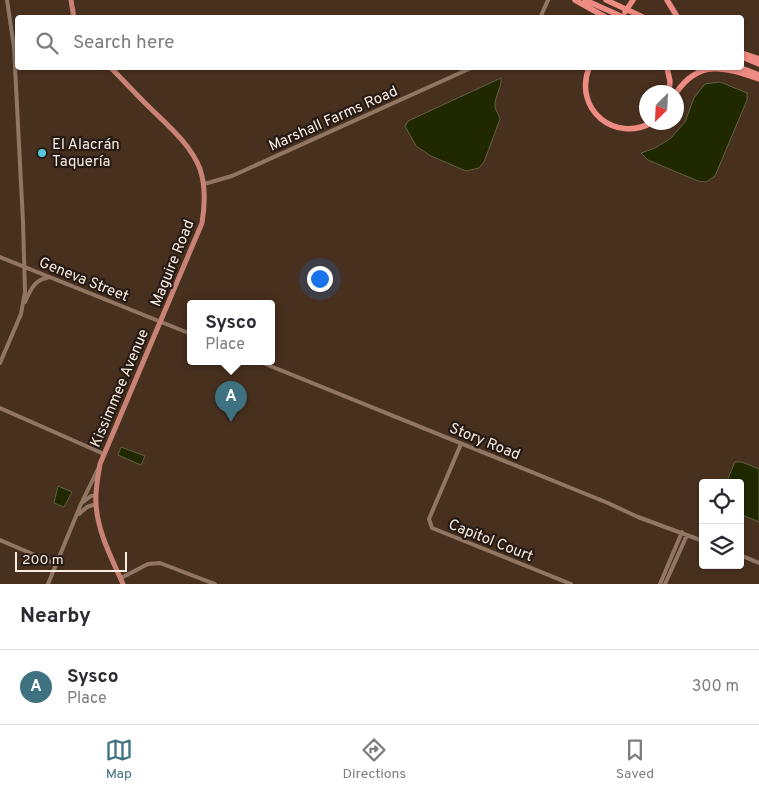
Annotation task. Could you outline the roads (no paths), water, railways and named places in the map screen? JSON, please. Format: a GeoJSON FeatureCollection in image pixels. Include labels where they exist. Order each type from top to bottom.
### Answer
{"type":"FeatureCollection","features":[{"type":"Feature","properties":{"kind":"highway"},"geometry":{"type":"LineString","coordinates":[[574,0],[602,15]]}},
{"type":"Feature","properties":{"kind":"highway"},"geometry":{"type":"LineString","coordinates":[[585,0],[618,15]]}},
{"type":"Feature","properties":{"kind":"highway"},"geometry":{"type":"LineString","coordinates":[[606,0],[638,15]]}},
{"type":"Feature","properties":{"kind":"highway"},"geometry":{"type":"LineString","coordinates":[[667,0],[676,15]]}},
{"type":"Feature","properties":{"kind":"highway"},"geometry":{"type":"LineString","coordinates":[[627,15],[634,1]]}},
{"type":"Feature","properties":{"kind":"highway"},"geometry":{"type":"LineString","coordinates":[[623,15],[634,1]]}},
{"type":"Feature","properties":{"kind":"highway"},"geometry":{"type":"LineString","coordinates":[[744,54],[759,60]]}},
{"type":"Feature","properties":{"kind":"highway"},"geometry":{"type":"LineString","coordinates":[[744,58],[759,64]]}},
{"type":"Feature","properties":{"kind":"highway"},"geometry":{"type":"LineString","coordinates":[[744,69],[759,75]]}},
{"type":"Feature","properties":{"kind":"highway"},"geometry":{"type":"LineString","coordinates":[[590,70],[589,94],[592,104],[603,117],[624,126],[639,125]]}},
{"type":"Feature","properties":{"kind":"highway"},"geometry":{"type":"LineString","coordinates":[[590,70],[585,88],[586,96],[596,115],[604,122],[622,129],[639,128]]}},
{"type":"Feature","properties":{"kind":"highway"},"geometry":{"type":"LineString","coordinates":[[667,70],[670,85]]}},
{"type":"Feature","properties":{"kind":"highway"},"geometry":{"type":"LineString","coordinates":[[682,85],[689,77],[707,70]]}},
{"type":"Feature","properties":{"kind":"highway"},"geometry":{"type":"LineString","coordinates":[[731,70],[759,79]]}},
{"type":"Feature","properties":{"kind":"main road"},"geometry":{"type":"LineString","coordinates":[[70,0],[73,15]]}},
{"type":"Feature","properties":{"kind":"main road","name":"Maguire Road"},"geometry":{"type":"LineString","coordinates":[[113,70],[179,136],[200,168],[204,184],[205,203],[202,223],[162,322]]}},
{"type":"Feature","properties":{"kind":"main road","name":"Kissimmee Avenue"},"geometry":{"type":"LineString","coordinates":[[122,581],[98,520],[96,496],[100,464],[162,322]]}},
{"type":"Feature","properties":{"kind":"street"},"geometry":{"type":"LineString","coordinates":[[7,0],[15,67]]}},
{"type":"Feature","properties":{"kind":"street"},"geometry":{"type":"LineString","coordinates":[[541,15],[548,0]]}},
{"type":"Feature","properties":{"kind":"street"},"geometry":{"type":"LineString","coordinates":[[15,70],[25,268],[24,304]]}},
{"type":"Feature","properties":{"kind":"street","name":"Marshall Farms Road"},"geometry":{"type":"LineString","coordinates":[[204,184],[232,176],[467,70]]}},
{"type":"Feature","properties":{"kind":"street","name":"Geneva Street"},"geometry":{"type":"LineString","coordinates":[[0,257],[162,322]]}},
{"type":"Feature","properties":{"kind":"street"},"geometry":{"type":"LineString","coordinates":[[0,363],[24,304],[37,281],[49,278]]}},
{"type":"Feature","properties":{"kind":"street"},"geometry":{"type":"LineString","coordinates":[[162,322],[187,332]]}},
{"type":"Feature","properties":{"kind":"street","name":"Story Road"},"geometry":{"type":"LineString","coordinates":[[268,365],[606,502],[638,517],[699,540]]}},
{"type":"Feature","properties":{"kind":"street"},"geometry":{"type":"LineString","coordinates":[[0,408],[104,454]]}},
{"type":"Feature","properties":{"kind":"street","name":"Capitol Court"},"geometry":{"type":"LineString","coordinates":[[461,444],[429,519],[432,528],[571,584]]}},
{"type":"Feature","properties":{"kind":"street","name":"Kissimmee Avenue"},"geometry":{"type":"LineString","coordinates":[[48,584],[81,504],[100,464]]}},
{"type":"Feature","properties":{"kind":"street"},"geometry":{"type":"LineString","coordinates":[[81,504],[86,499],[96,496]]}},
{"type":"Feature","properties":{"kind":"street"},"geometry":{"type":"LineString","coordinates":[[76,518],[81,511],[96,504]]}},
{"type":"Feature","properties":{"kind":"street"},"geometry":{"type":"LineString","coordinates":[[660,584],[682,532]]}},
{"type":"Feature","properties":{"kind":"street"},"geometry":{"type":"LineString","coordinates":[[665,584],[687,535]]}},
{"type":"Feature","properties":{"kind":"street"},"geometry":{"type":"LineString","coordinates":[[0,541],[56,564]]}},
{"type":"Feature","properties":{"kind":"street"},"geometry":{"type":"LineString","coordinates":[[744,557],[759,563]]}},
{"type":"Feature","properties":{"kind":"street"},"geometry":{"type":"LineString","coordinates":[[122,581],[148,564],[160,562],[215,584]]}},
{"type":"Feature","properties":{"kind":"place","name":"El Alacrán Taquería"},"geometry":{"type":"Point","coordinates":[42,153]}},
{"type":"Feature","properties":{"kind":"place","name":"Sysco"},"geometry":{"type":"Point","coordinates":[231,422]}}]}
